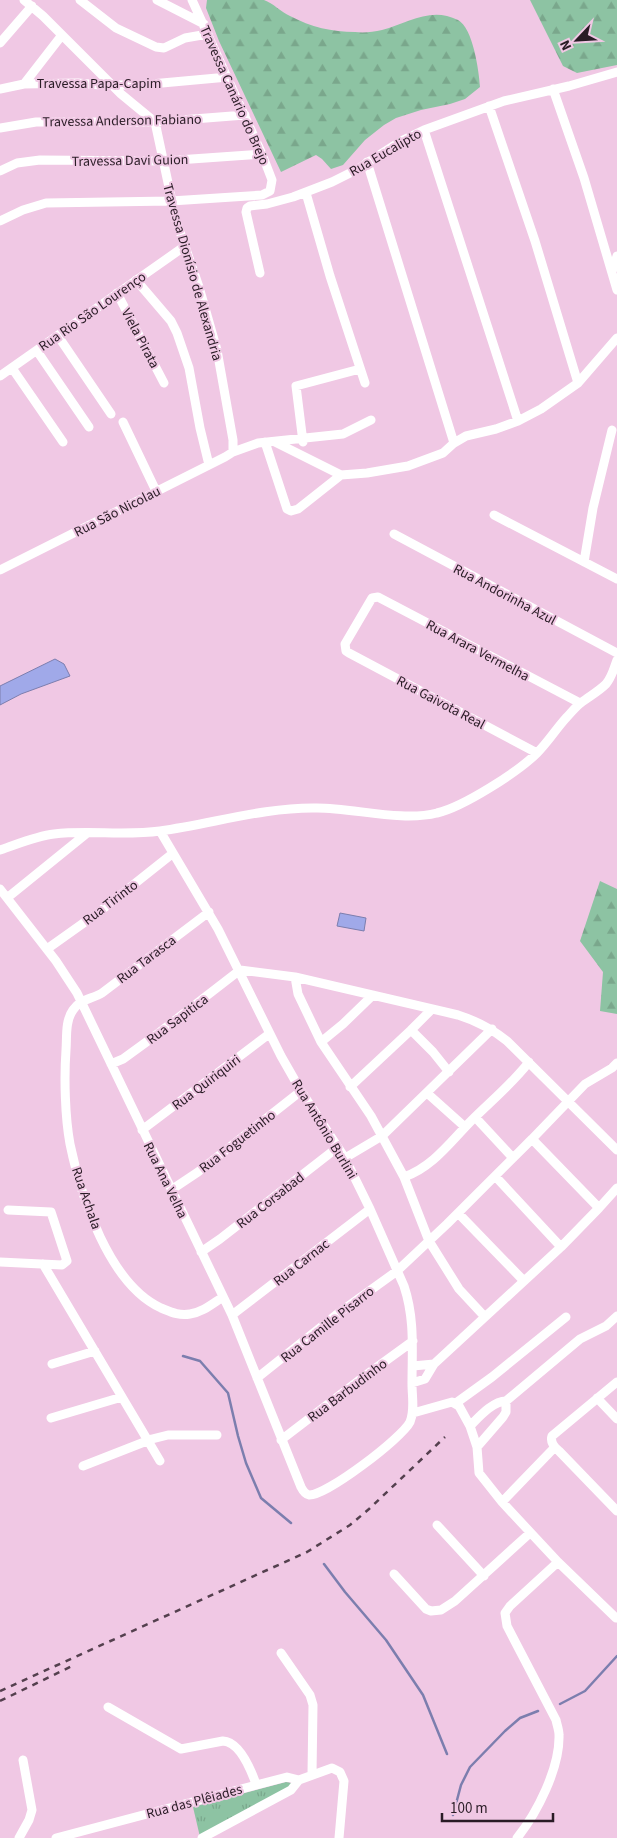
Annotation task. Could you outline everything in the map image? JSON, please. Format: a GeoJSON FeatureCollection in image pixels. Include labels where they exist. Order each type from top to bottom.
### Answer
{"type":"FeatureCollection","features":[{"type":"Feature","properties":{"kind":"street"},"geometry":{"type":"LineString","coordinates":[[24,0],[112,85],[155,122]]}},
{"type":"Feature","properties":{"kind":"street"},"geometry":{"type":"LineString","coordinates":[[80,0],[116,28],[156,47],[164,48],[185,38],[208,34]]}},
{"type":"Feature","properties":{"kind":"street"},"geometry":{"type":"LineString","coordinates":[[157,0],[204,24]]}},
{"type":"Feature","properties":{"kind":"street","name":"Travessa Canário do Brejo"},"geometry":{"type":"LineString","coordinates":[[192,0],[262,154],[272,180],[272,186],[268,192]]}},
{"type":"Feature","properties":{"kind":"street"},"geometry":{"type":"LineString","coordinates":[[0,43],[32,6]]}},
{"type":"Feature","properties":{"kind":"street"},"geometry":{"type":"LineString","coordinates":[[24,84],[62,35]]}},
{"type":"Feature","properties":{"kind":"street","name":"Rua Eucalipto"},"geometry":{"type":"LineString","coordinates":[[260,273],[246,212],[250,206],[277,202],[306,193],[340,178],[401,141],[424,130],[489,106],[617,72]]}},
{"type":"Feature","properties":{"kind":"street","name":"Travessa Papa-Capim"},"geometry":{"type":"LineString","coordinates":[[0,89],[24,84],[140,85],[228,77]]}},
{"type":"Feature","properties":{"kind":"street"},"geometry":{"type":"LineString","coordinates":[[553,89],[584,178],[617,290]]}},
{"type":"Feature","properties":{"kind":"street"},"geometry":{"type":"LineString","coordinates":[[489,106],[535,242],[578,383]]}},
{"type":"Feature","properties":{"kind":"street","name":"Travessa Anderson Fabiano"},"geometry":{"type":"LineString","coordinates":[[0,128],[36,122],[155,122],[245,115]]}},
{"type":"Feature","properties":{"kind":"street","name":"Travessa Dionísio de Alexandria"},"geometry":{"type":"LineString","coordinates":[[155,122],[171,201],[202,296],[217,350],[233,440],[233,452]]}},
{"type":"Feature","properties":{"kind":"street"},"geometry":{"type":"LineString","coordinates":[[424,130],[471,268],[518,421]]}},
{"type":"Feature","properties":{"kind":"street","name":"Travessa Davi Guion"},"geometry":{"type":"LineString","coordinates":[[0,171],[17,163],[40,160],[164,161],[262,154]]}},
{"type":"Feature","properties":{"kind":"street"},"geometry":{"type":"LineString","coordinates":[[367,162],[454,443]]}},
{"type":"Feature","properties":{"kind":"street"},"geometry":{"type":"LineString","coordinates":[[0,222],[22,210],[46,204],[171,201],[268,192],[277,202]]}},
{"type":"Feature","properties":{"kind":"street"},"geometry":{"type":"LineString","coordinates":[[306,193],[365,383]]}},
{"type":"Feature","properties":{"kind":"street","name":"Rua Rio São Lourenço"},"geometry":{"type":"LineString","coordinates":[[0,376],[185,246]]}},
{"type":"Feature","properties":{"kind":"street"},"geometry":{"type":"LineString","coordinates":[[612,272],[617,256]]}},
{"type":"Feature","properties":{"kind":"street"},"geometry":{"type":"LineString","coordinates":[[136,280],[171,321],[180,340],[189,368],[209,465]]}},
{"type":"Feature","properties":{"kind":"street","name":"Viela Pirata"},"geometry":{"type":"LineString","coordinates":[[117,293],[164,383]]}},
{"type":"Feature","properties":{"kind":"street"},"geometry":{"type":"LineString","coordinates":[[58,336],[111,414]]}},
{"type":"Feature","properties":{"kind":"street"},"geometry":{"type":"LineString","coordinates":[[275,442],[341,475],[408,466],[443,453],[454,443],[466,436],[496,429],[518,421],[559,397],[578,383],[617,338]]}},
{"type":"Feature","properties":{"kind":"street"},"geometry":{"type":"LineString","coordinates":[[37,351],[89,427]]}},
{"type":"Feature","properties":{"kind":"street"},"geometry":{"type":"LineString","coordinates":[[12,368],[63,442]]}},
{"type":"Feature","properties":{"kind":"street"},"geometry":{"type":"LineString","coordinates":[[303,440],[296,386],[360,369]]}},
{"type":"Feature","properties":{"kind":"street","name":"Rua São Nicolau"},"geometry":{"type":"LineString","coordinates":[[0,570],[233,452],[265,442],[303,440],[343,434],[371,420]]}},
{"type":"Feature","properties":{"kind":"street"},"geometry":{"type":"LineString","coordinates":[[123,422],[156,491]]}},
{"type":"Feature","properties":{"kind":"street"},"geometry":{"type":"LineString","coordinates":[[584,562],[593,508],[612,430]]}},
{"type":"Feature","properties":{"kind":"street"},"geometry":{"type":"LineString","coordinates":[[265,442],[287,509],[291,511],[298,509],[341,475]]}},
{"type":"Feature","properties":{"kind":"street"},"geometry":{"type":"LineString","coordinates":[[494,516],[617,579]]}},
{"type":"Feature","properties":{"kind":"street","name":"Rua Andorinha Azul"},"geometry":{"type":"LineString","coordinates":[[394,534],[617,653]]}},
{"type":"Feature","properties":{"kind":"street","name":"Rua Gaivota Real"},"geometry":{"type":"LineString","coordinates":[[376,597],[372,598],[345,644],[346,651],[537,753]]}},
{"type":"Feature","properties":{"kind":"street","name":"Rua Arara Vermelha"},"geometry":{"type":"LineString","coordinates":[[376,597],[580,704]]}},
{"type":"Feature","properties":{"kind":"street"},"geometry":{"type":"LineString","coordinates":[[0,850],[44,835],[73,833],[129,834],[160,831],[300,808],[333,808],[420,816],[438,813],[452,808],[524,765],[580,704],[606,684],[617,660]]}},
{"type":"Feature","properties":{"kind":"street","name":"Rua Antônio Burlini"},"geometry":{"type":"LineString","coordinates":[[160,831],[172,854],[209,912],[240,970],[269,1034],[302,1091],[345,1158],[397,1271],[410,1303],[413,1341],[413,1413]]}},
{"type":"Feature","properties":{"kind":"street"},"geometry":{"type":"LineString","coordinates":[[7,898],[86,834]]}},
{"type":"Feature","properties":{"kind":"street","name":"Rua Tirinto"},"geometry":{"type":"LineString","coordinates":[[47,949],[99,912],[172,854]]}},
{"type":"Feature","properties":{"kind":"street","name":"Rua Ana Velha"},"geometry":{"type":"LineString","coordinates":[[0,888],[47,949],[81,1001],[232,1315],[304,1493],[316,1493],[341,1480],[391,1443],[406,1428],[413,1413]]}},
{"type":"Feature","properties":{"kind":"street","name":"Rua Tarasca"},"geometry":{"type":"LineString","coordinates":[[81,1001],[102,993],[209,912]]}},
{"type":"Feature","properties":{"kind":"street"},"geometry":{"type":"LineString","coordinates":[[240,970],[295,977],[475,1020],[492,1029],[507,1041],[617,1150]]}},
{"type":"Feature","properties":{"kind":"street","name":"Rua Sapitica"},"geometry":{"type":"LineString","coordinates":[[111,1064],[123,1059],[150,1040],[240,970]]}},
{"type":"Feature","properties":{"kind":"street"},"geometry":{"type":"LineString","coordinates":[[295,977],[298,994],[321,1042],[371,1116],[404,1177],[428,1241],[460,1290],[485,1317]]}},
{"type":"Feature","properties":{"kind":"street"},"geometry":{"type":"LineString","coordinates":[[321,1042],[374,996]]}},
{"type":"Feature","properties":{"kind":"street","name":"Rua Achala"},"geometry":{"type":"LineString","coordinates":[[81,1001],[73,1010],[68,1020],[64,1075],[70,1143],[89,1210],[107,1251],[131,1287],[151,1303],[175,1314],[190,1314],[206,1309],[223,1297]]}},
{"type":"Feature","properties":{"kind":"street"},"geometry":{"type":"LineString","coordinates":[[350,1087],[432,1010]]}},
{"type":"Feature","properties":{"kind":"street"},"geometry":{"type":"LineString","coordinates":[[345,1158],[382,1136],[492,1029]]}},
{"type":"Feature","properties":{"kind":"street"},"geometry":{"type":"LineString","coordinates":[[411,1030],[433,1052],[448,1072]]}},
{"type":"Feature","properties":{"kind":"street","name":"Rua Quiriquiri"},"geometry":{"type":"LineString","coordinates":[[142,1130],[269,1034]]}},
{"type":"Feature","properties":{"kind":"street"},"geometry":{"type":"LineString","coordinates":[[404,1177],[414,1174],[445,1150],[475,1117],[514,1081],[529,1062]]}},
{"type":"Feature","properties":{"kind":"street","name":"Rua Camille Pisarro"},"geometry":{"type":"LineString","coordinates":[[257,1378],[397,1271],[458,1213],[585,1084],[615,1068]]}},
{"type":"Feature","properties":{"kind":"street","name":"Rua Foguetinho"},"geometry":{"type":"LineString","coordinates":[[171,1190],[198,1172],[302,1091]]}},
{"type":"Feature","properties":{"kind":"street"},"geometry":{"type":"LineString","coordinates":[[427,1093],[465,1127]]}},
{"type":"Feature","properties":{"kind":"street"},"geometry":{"type":"LineString","coordinates":[[475,1117],[513,1158]]}},
{"type":"Feature","properties":{"kind":"street"},"geometry":{"type":"LineString","coordinates":[[532,1139],[599,1208]]}},
{"type":"Feature","properties":{"kind":"street","name":"Rua Corsabad"},"geometry":{"type":"LineString","coordinates":[[201,1252],[338,1147]]}},
{"type":"Feature","properties":{"kind":"street"},"geometry":{"type":"LineString","coordinates":[[495,1176],[561,1247]]}},
{"type":"Feature","properties":{"kind":"street"},"geometry":{"type":"LineString","coordinates":[[412,1383],[425,1379],[434,1364],[561,1247],[617,1188]]}},
{"type":"Feature","properties":{"kind":"street","name":"Rua Carnac"},"geometry":{"type":"LineString","coordinates":[[232,1315],[370,1209]]}},
{"type":"Feature","properties":{"kind":"street"},"geometry":{"type":"LineString","coordinates":[[0,1262],[62,1265],[66,1261],[53,1215],[48,1211],[8,1210]]}},
{"type":"Feature","properties":{"kind":"street"},"geometry":{"type":"LineString","coordinates":[[458,1213],[523,1280]]}},
{"type":"Feature","properties":{"kind":"street"},"geometry":{"type":"LineString","coordinates":[[44,1264],[160,1461]]}},
{"type":"Feature","properties":{"kind":"street"},"geometry":{"type":"LineString","coordinates":[[470,1426],[494,1405],[506,1401],[580,1340],[606,1326],[617,1316]]}},
{"type":"Feature","properties":{"kind":"street"},"geometry":{"type":"LineString","coordinates":[[456,1403],[492,1377],[566,1317]]}},
{"type":"Feature","properties":{"kind":"street","name":"Rua Barbudinho"},"geometry":{"type":"LineString","coordinates":[[281,1440],[413,1341]]}},
{"type":"Feature","properties":{"kind":"street"},"geometry":{"type":"LineString","coordinates":[[52,1364],[95,1351]]}},
{"type":"Feature","properties":{"kind":"street"},"geometry":{"type":"LineString","coordinates":[[413,1366],[434,1364]]}},
{"type":"Feature","properties":{"kind":"street"},"geometry":{"type":"LineString","coordinates":[[617,1382],[552,1436],[551,1442],[617,1511]]}},
{"type":"Feature","properties":{"kind":"street"},"geometry":{"type":"LineString","coordinates":[[51,1418],[122,1397]]}},
{"type":"Feature","properties":{"kind":"street"},"geometry":{"type":"LineString","coordinates":[[597,1398],[617,1420]]}},
{"type":"Feature","properties":{"kind":"street"},"geometry":{"type":"LineString","coordinates":[[477,1447],[503,1417],[506,1412],[506,1401]]}},
{"type":"Feature","properties":{"kind":"street"},"geometry":{"type":"LineString","coordinates":[[413,1413],[452,1402],[460,1406],[470,1426],[477,1447],[479,1473],[530,1533],[616,1618]]}},
{"type":"Feature","properties":{"kind":"street"},"geometry":{"type":"LineString","coordinates":[[83,1466],[148,1440],[168,1435],[217,1435]]}},
{"type":"Feature","properties":{"kind":"street"},"geometry":{"type":"LineString","coordinates":[[502,1502],[555,1447]]}},
{"type":"Feature","properties":{"kind":"street"},"geometry":{"type":"LineString","coordinates":[[436,1525],[484,1576]]}},
{"type":"Feature","properties":{"kind":"street"},"geometry":{"type":"LineString","coordinates":[[394,1574],[419,1603],[431,1611],[441,1610],[450,1605],[484,1576],[530,1533]]}},
{"type":"Feature","properties":{"kind":"street"},"geometry":{"type":"LineString","coordinates":[[518,1838],[529,1824],[551,1777],[558,1752],[560,1733],[556,1720],[507,1626],[505,1613],[510,1606],[558,1562]]}},
{"type":"Feature","properties":{"kind":"street"},"geometry":{"type":"LineString","coordinates":[[282,1653],[310,1695],[313,1705],[312,1774]]}},
{"type":"Feature","properties":{"kind":"street"},"geometry":{"type":"LineString","coordinates":[[108,1707],[181,1749],[228,1741],[244,1759],[256,1784]]}},
{"type":"Feature","properties":{"kind":"street"},"geometry":{"type":"LineString","coordinates":[[19,1838],[32,1810],[23,1760]]}},
{"type":"Feature","properties":{"kind":"street","name":"Rua das Plêiades"},"geometry":{"type":"LineString","coordinates":[[56,1838],[256,1784],[287,1777],[299,1780],[332,1768],[340,1772],[344,1781],[339,1838]]}},
{"type":"Feature","properties":{"kind":"street"},"geometry":{"type":"LineString","coordinates":[[202,1838],[291,1790],[299,1780]]}},
{"type":"Feature","properties":{"kind":"green space"},"geometry":{"type":"Polygon","coordinates":[[[207,0],[264,0],[306,23],[330,30],[346,32],[382,30],[429,15],[448,16],[458,20],[468,32],[474,50],[480,87],[465,99],[396,118],[365,140],[343,165],[331,169],[316,155],[281,172],[219,41],[206,8],[207,0]]]}},
{"type":"Feature","properties":{"kind":"green space"},"geometry":{"type":"Polygon","coordinates":[[[530,0],[617,0],[617,65],[577,73],[563,66],[530,0]]]}},
{"type":"Feature","properties":{"kind":"green space"},"geometry":{"type":"Polygon","coordinates":[[[600,881],[617,889],[617,1014],[600,1011],[603,972],[580,941],[600,881]]]}},
{"type":"Feature","properties":{"kind":"green space"},"geometry":{"type":"Polygon","coordinates":[[[286,1782],[291,1783],[292,1786],[200,1837],[193,1807],[286,1782]]]}},
{"type":"Feature","properties":{"kind":"water"},"geometry":{"type":"Polygon","coordinates":[[[55,659],[64,664],[70,676],[21,694],[0,705],[0,686],[55,659]]]}},
{"type":"Feature","properties":{"kind":"water"},"geometry":{"type":"Polygon","coordinates":[[[340,913],[366,918],[364,931],[337,926],[340,913]]]}},
{"type":"Feature","properties":{"kind":"waterway"},"geometry":{"type":"LineString","coordinates":[[183,1356],[200,1361],[228,1393],[246,1463],[261,1498],[291,1523]]}},
{"type":"Feature","properties":{"kind":"waterway"},"geometry":{"type":"LineString","coordinates":[[324,1564],[386,1640],[423,1695],[447,1754]]}},
{"type":"Feature","properties":{"kind":"waterway"},"geometry":{"type":"LineString","coordinates":[[560,1704],[585,1691],[617,1656]]}},
{"type":"Feature","properties":{"kind":"waterway"},"geometry":{"type":"LineString","coordinates":[[453,1815],[461,1785],[470,1767],[520,1718],[538,1711]]}},
{"type":"Feature","properties":{"kind":"railway"},"geometry":{"type":"LineString","coordinates":[[0,1691],[307,1552],[350,1525],[445,1437]]}},
{"type":"Feature","properties":{"kind":"railway"},"geometry":{"type":"LineString","coordinates":[[0,1701],[74,1665]]}}]}
